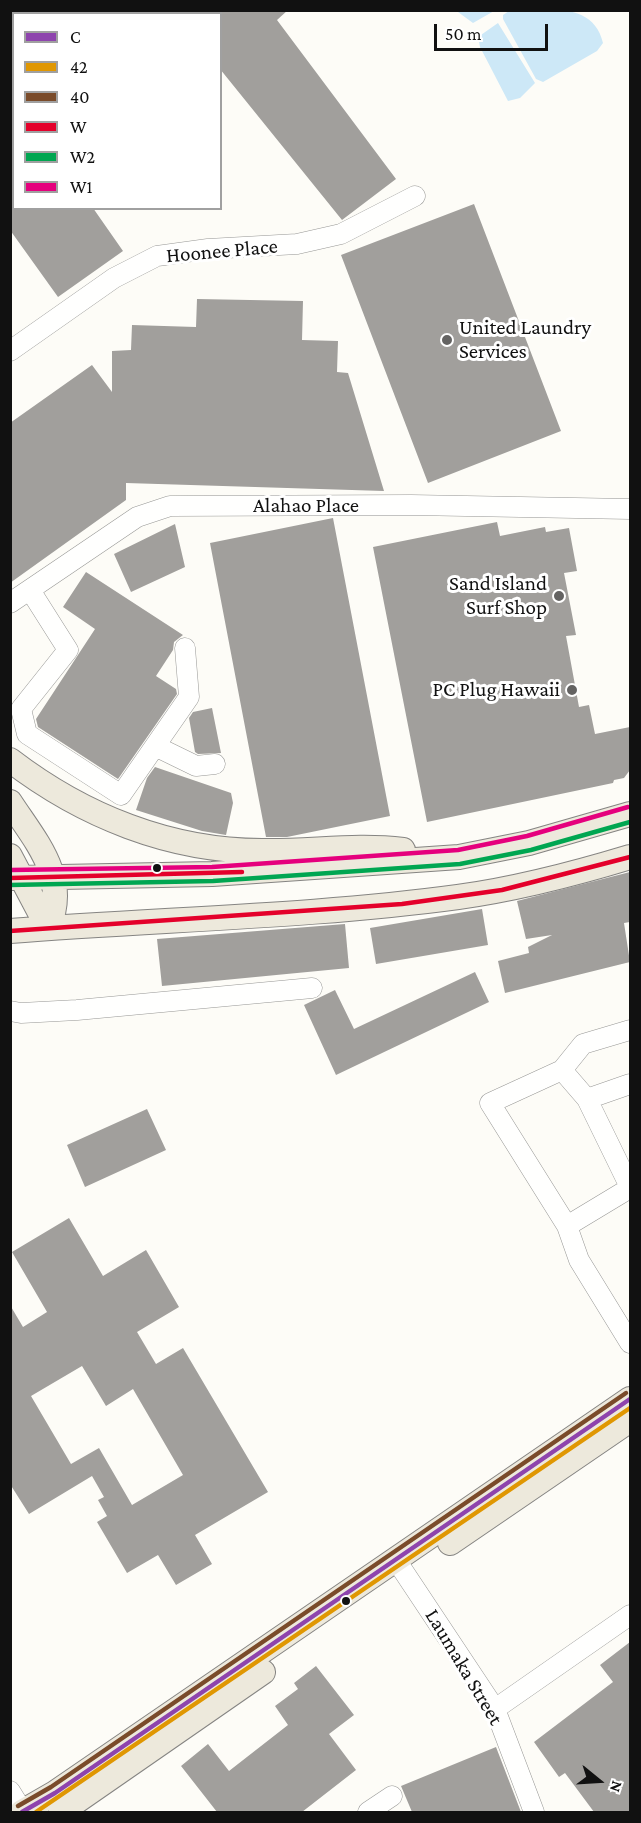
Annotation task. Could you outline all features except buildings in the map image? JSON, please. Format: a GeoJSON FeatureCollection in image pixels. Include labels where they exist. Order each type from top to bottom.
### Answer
{"type":"FeatureCollection","features":[{"type":"Feature","properties":{"kind":"main road"},"geometry":{"type":"LineString","coordinates":[[10,760],[48,788],[110,820],[153,835],[189,843],[226,850],[265,851],[368,846],[459,856]]}},
{"type":"Feature","properties":{"kind":"main road"},"geometry":{"type":"LineString","coordinates":[[10,802],[55,876],[56,895],[48,928]]}},
{"type":"Feature","properties":{"kind":"main road"},"geometry":{"type":"LineString","coordinates":[[17,877],[212,874],[459,856],[529,843],[630,814]]}},
{"type":"Feature","properties":{"kind":"main road"},"geometry":{"type":"LineString","coordinates":[[10,856],[17,877],[48,928]]}},
{"type":"Feature","properties":{"kind":"main road"},"geometry":{"type":"LineString","coordinates":[[10,931],[293,914],[460,897],[561,877],[630,857]]}},
{"type":"Feature","properties":{"kind":"main road"},"geometry":{"type":"LineString","coordinates":[[61,1812],[630,1399]]}},
{"type":"Feature","properties":{"kind":"main road"},"geometry":{"type":"LineString","coordinates":[[23,1812],[630,1420]]}},
{"type":"Feature","properties":{"kind":"street","name":"Hoonee Place"},"geometry":{"type":"LineString","coordinates":[[10,351],[114,278],[157,256],[208,249],[297,244],[341,234],[415,196]]}},
{"type":"Feature","properties":{"kind":"street","name":"Alahao Place"},"geometry":{"type":"LineString","coordinates":[[10,603],[137,517],[170,506],[411,505],[630,509]]}},
{"type":"Feature","properties":{"kind":"street"},"geometry":{"type":"LineString","coordinates":[[30,590],[68,650],[21,709],[27,734],[121,795],[189,697],[185,648]]}},
{"type":"Feature","properties":{"kind":"street"},"geometry":{"type":"LineString","coordinates":[[155,746],[196,766],[215,764]]}},
{"type":"Feature","properties":{"kind":"street"},"geometry":{"type":"LineString","coordinates":[[10,1011],[21,1013],[77,1010],[312,988]]}},
{"type":"Feature","properties":{"kind":"street"},"geometry":{"type":"LineString","coordinates":[[630,1030],[583,1044],[562,1070],[490,1103],[567,1227],[579,1260],[630,1343]]}},
{"type":"Feature","properties":{"kind":"street"},"geometry":{"type":"LineString","coordinates":[[562,1070],[587,1099],[630,1187],[567,1227]]}},
{"type":"Feature","properties":{"kind":"street"},"geometry":{"type":"LineString","coordinates":[[587,1099],[630,1084]]}},
{"type":"Feature","properties":{"kind":"street","name":"Laumaka Street"},"geometry":{"type":"LineString","coordinates":[[401,1567],[495,1709],[534,1812]]}},
{"type":"Feature","properties":{"kind":"street"},"geometry":{"type":"LineString","coordinates":[[495,1709],[630,1615]]}},
{"type":"Feature","properties":{"kind":"street"},"geometry":{"type":"LineString","coordinates":[[10,1791],[23,1812]]}},
{"type":"Feature","properties":{"kind":"street"},"geometry":{"type":"LineString","coordinates":[[368,1812],[392,1796]]}},
{"type":"Feature","properties":{"kind":"water"},"geometry":{"type":"Polygon","coordinates":[[[551,9],[578,14],[598,29],[603,43],[597,51],[543,82],[536,79],[503,19],[503,15],[509,11],[551,9]]]}},
{"type":"Feature","properties":{"kind":"water"},"geometry":{"type":"Polygon","coordinates":[[[451,11],[494,11],[473,23],[458,12],[451,11]]]}},
{"type":"Feature","properties":{"kind":"water"},"geometry":{"type":"Polygon","coordinates":[[[498,23],[535,83],[520,98],[508,101],[480,47],[478,37],[498,23]]]}},
{"type":"Feature","properties":{"kind":"transit line","name":"W1"},"geometry":{"type":"LineString","coordinates":[[10,870],[212,867],[458,850],[527,836],[628,807]]}},
{"type":"Feature","properties":{"kind":"transit line","name":"W2"},"geometry":{"type":"LineString","coordinates":[[10,885],[213,881],[460,864],[531,850],[630,822]]}},
{"type":"Feature","properties":{"kind":"transit line","name":"W"},"geometry":{"type":"LineString","coordinates":[[10,931],[402,904],[502,890],[630,857]]}},
{"type":"Feature","properties":{"kind":"transit line","name":"W"},"geometry":{"type":"LineString","coordinates":[[10,878],[242,872]]}},
{"type":"Feature","properties":{"kind":"transit line","name":"40"},"geometry":{"type":"LineString","coordinates":[[18,1806],[51,1787],[626,1393]]}},
{"type":"Feature","properties":{"kind":"transit line","name":"C"},"geometry":{"type":"LineString","coordinates":[[22,1812],[55,1793],[630,1399]]}},
{"type":"Feature","properties":{"kind":"transit line","name":"42"},"geometry":{"type":"LineString","coordinates":[[36,1812],[630,1408]]}},
{"type":"Feature","properties":{"kind":"place","name":"United Laundry Services"},"geometry":{"type":"Point","coordinates":[447,340]}},
{"type":"Feature","properties":{"kind":"place","name":"Sand Island Surf Shop"},"geometry":{"type":"Point","coordinates":[559,596]}},
{"type":"Feature","properties":{"kind":"place","name":"PC Plug Hawaii"},"geometry":{"type":"Point","coordinates":[572,690]}}]}
